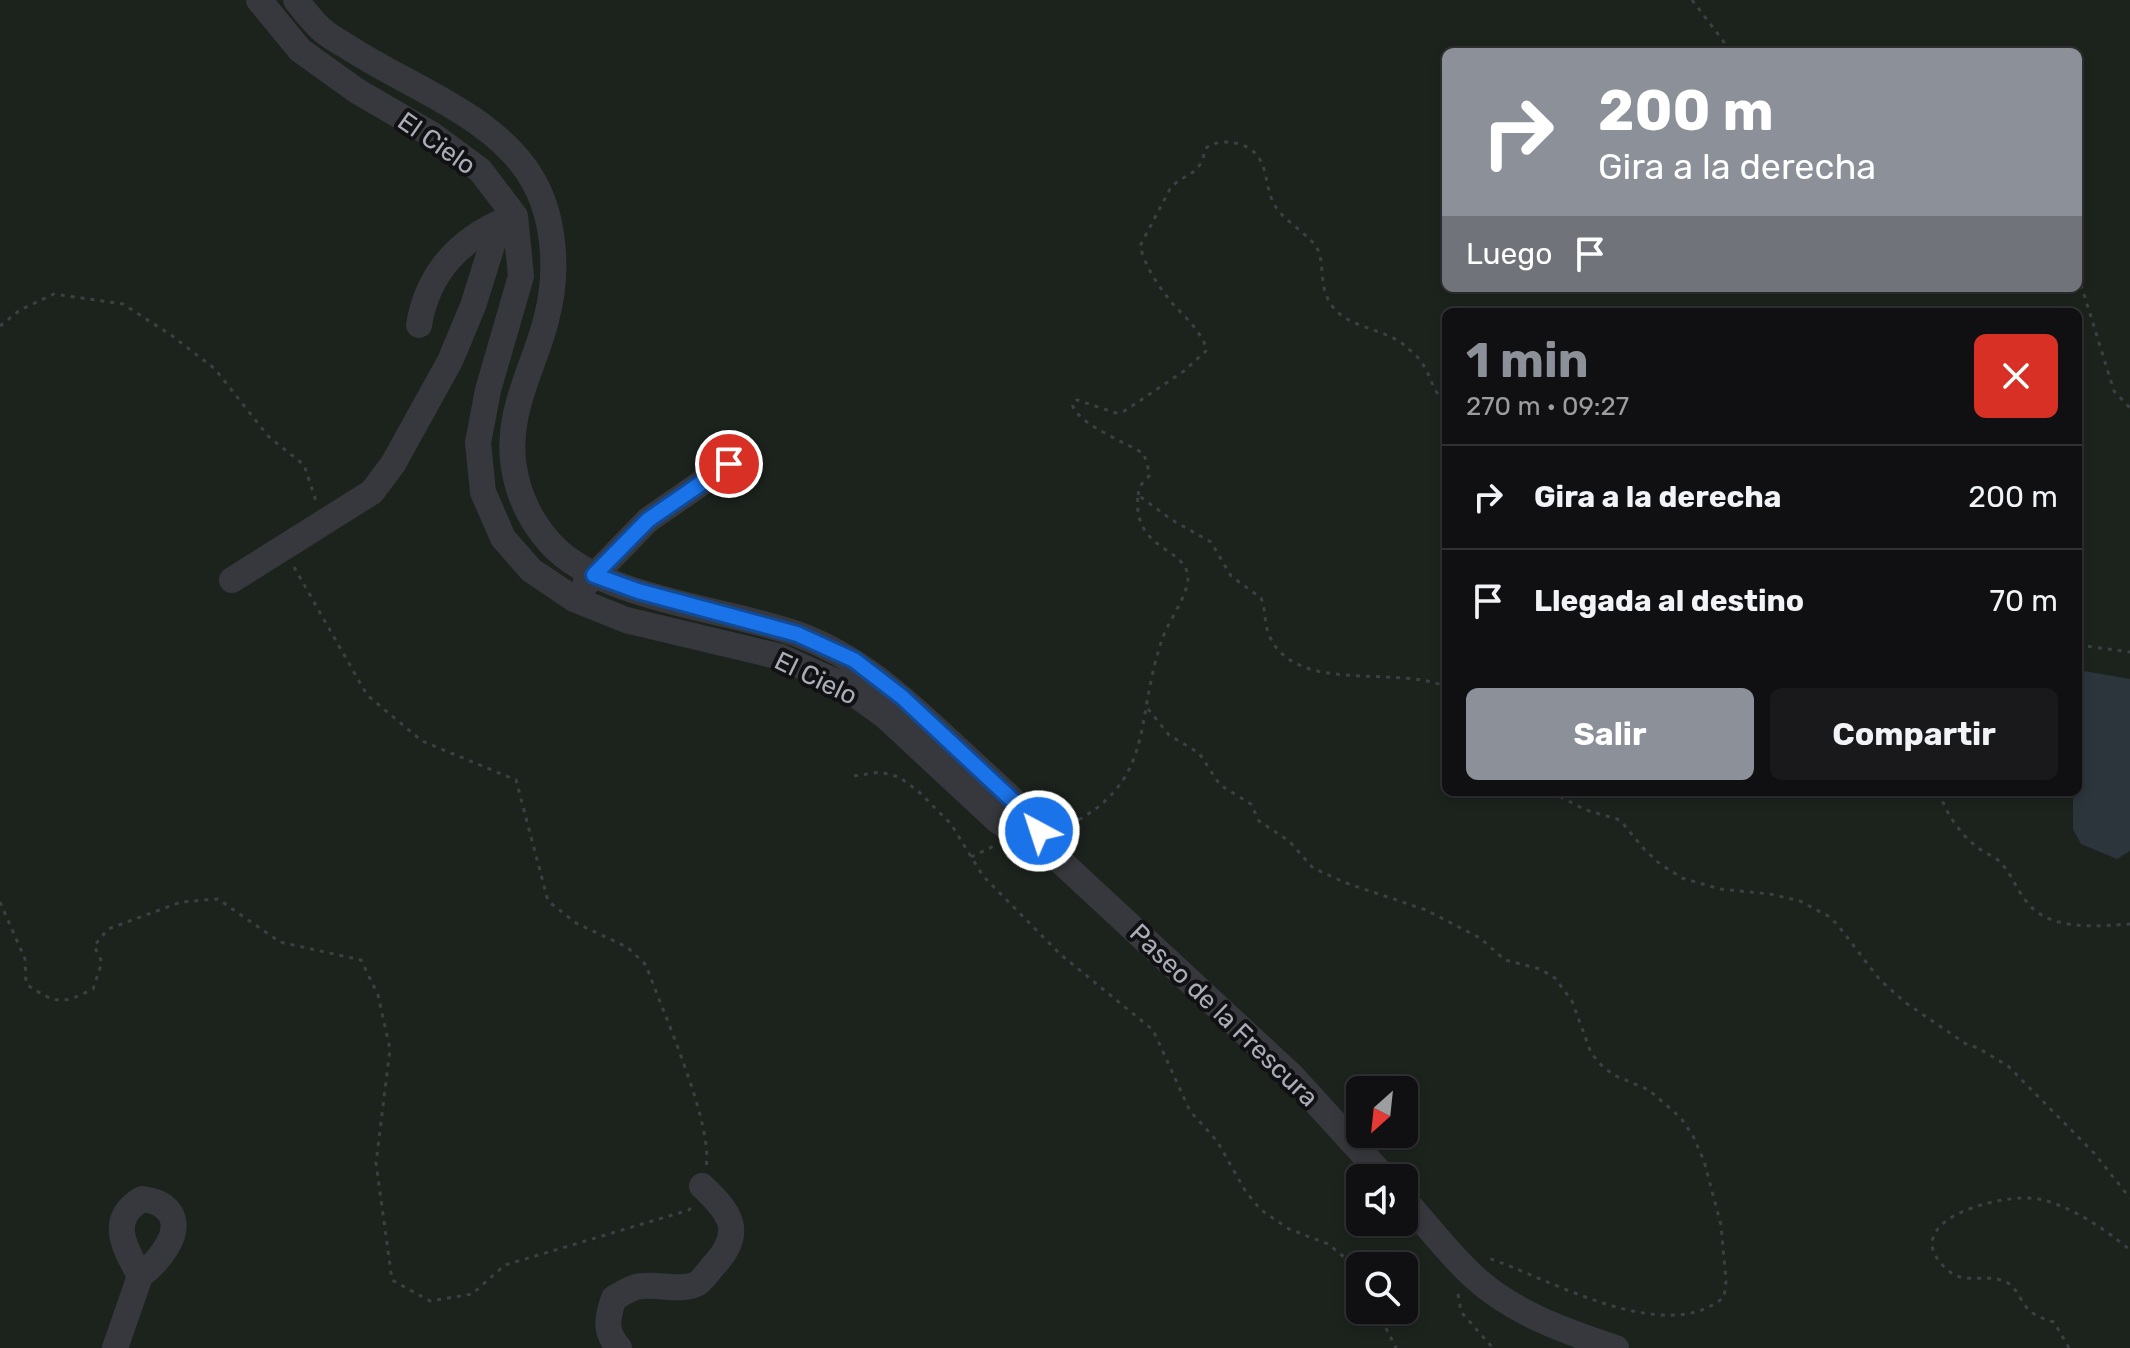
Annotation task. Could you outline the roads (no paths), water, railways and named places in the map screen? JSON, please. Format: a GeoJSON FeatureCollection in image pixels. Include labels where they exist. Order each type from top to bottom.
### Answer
{"type":"FeatureCollection","features":[{"type":"Feature","properties":{"kind":"street","name":"El Cielo"},"geometry":{"type":"LineString","coordinates":[[259,0],[300,50],[357,91],[431,134],[480,170],[507,220],[521,276],[488,390],[478,443],[483,492],[503,538],[531,570],[574,599],[626,620],[781,657],[841,684],[885,716],[998,821],[1057,858]]}},
{"type":"Feature","properties":{"kind":"street","name":"El Cielo"},"geometry":{"type":"LineString","coordinates":[[296,0],[322,30],[372,64],[451,106],[506,145],[533,181],[549,219],[553,267],[547,318],[515,419],[512,445],[516,481],[529,514],[553,546],[594,575],[638,591],[797,634],[854,660],[902,697],[1026,813],[1057,858]]}},
{"type":"Feature","properties":{"kind":"street"},"geometry":{"type":"LineString","coordinates":[[419,325],[422,304],[439,272],[457,250],[475,234],[543,204]]}},
{"type":"Feature","properties":{"kind":"street"},"geometry":{"type":"LineString","coordinates":[[232,580],[372,492],[393,464],[450,361],[507,220]]}},
{"type":"Feature","properties":{"kind":"street"},"geometry":{"type":"LineString","coordinates":[[439,272],[465,272],[488,266]]}},
{"type":"Feature","properties":{"kind":"street"},"geometry":{"type":"LineString","coordinates":[[574,599],[648,520],[729,464]]}},
{"type":"Feature","properties":{"kind":"street","name":"Paseo de la Frescura"},"geometry":{"type":"LineString","coordinates":[[1057,858],[1292,1076],[1372,1164]]}},
{"type":"Feature","properties":{"kind":"street"},"geometry":{"type":"LineString","coordinates":[[619,1348],[613,1342],[606,1322],[614,1298],[634,1287],[682,1287],[698,1283],[729,1248],[732,1236],[724,1206],[702,1186]]}},
{"type":"Feature","properties":{"kind":"street"},"geometry":{"type":"LineString","coordinates":[[1418,1214],[1475,1278],[1510,1304],[1574,1335],[1616,1348]]}},
{"type":"Feature","properties":{"kind":"street"},"geometry":{"type":"LineString","coordinates":[[115,1348],[140,1276]]}}]}
